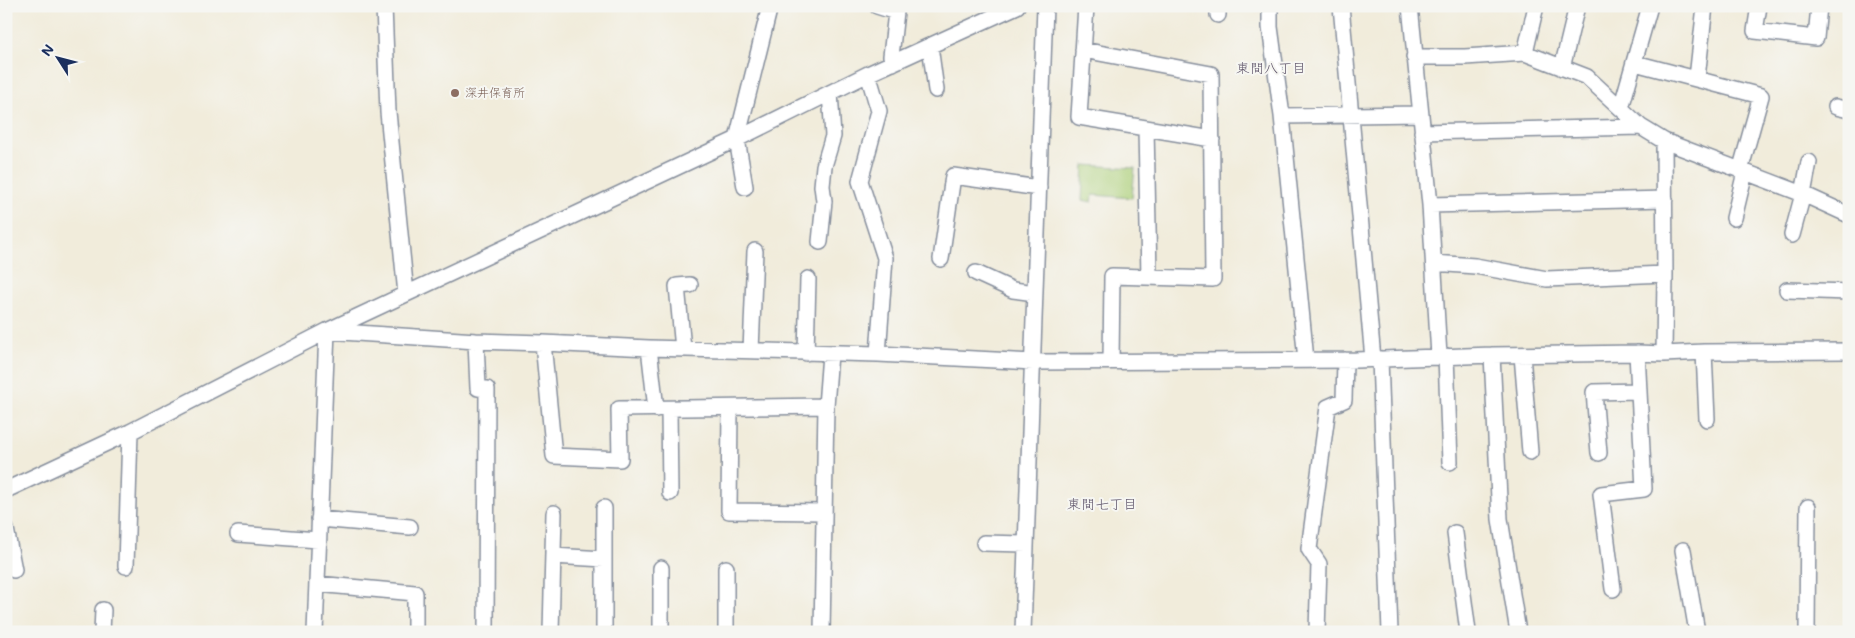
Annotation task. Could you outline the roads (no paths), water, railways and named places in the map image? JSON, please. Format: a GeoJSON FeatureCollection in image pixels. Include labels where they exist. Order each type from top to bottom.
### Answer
{"type":"FeatureCollection","features":[{"type":"Feature","properties":{"kind":"street"},"geometry":{"type":"LineString","coordinates":[[384,6],[388,112],[406,294]]}},
{"type":"Feature","properties":{"kind":"street"},"geometry":{"type":"LineString","coordinates":[[745,187],[737,139],[770,6]]}},
{"type":"Feature","properties":{"kind":"street"},"geometry":{"type":"LineString","coordinates":[[877,6],[896,12],[891,56],[893,63]]}},
{"type":"Feature","properties":{"kind":"street"},"geometry":{"type":"LineString","coordinates":[[6,490],[130,432],[406,294],[737,139],[868,74],[1017,6]]}},
{"type":"Feature","properties":{"kind":"street"},"geometry":{"type":"LineString","coordinates":[[1023,632],[1045,6]]}},
{"type":"Feature","properties":{"kind":"street"},"geometry":{"type":"LineString","coordinates":[[1086,6],[1079,118],[1212,139]]}},
{"type":"Feature","properties":{"kind":"street"},"geometry":{"type":"LineString","coordinates":[[1270,6],[1270,27],[1282,116],[1306,360]]}},
{"type":"Feature","properties":{"kind":"street"},"geometry":{"type":"LineString","coordinates":[[1341,6],[1376,359],[1390,632]]}},
{"type":"Feature","properties":{"kind":"street"},"geometry":{"type":"LineString","coordinates":[[1410,6],[1430,205],[1450,462]]}},
{"type":"Feature","properties":{"kind":"street"},"geometry":{"type":"LineString","coordinates":[[1525,53],[1536,6]]}},
{"type":"Feature","properties":{"kind":"street"},"geometry":{"type":"LineString","coordinates":[[1562,68],[1577,6]]}},
{"type":"Feature","properties":{"kind":"street"},"geometry":{"type":"LineString","coordinates":[[1621,108],[1650,6]]}},
{"type":"Feature","properties":{"kind":"street"},"geometry":{"type":"LineString","coordinates":[[1697,78],[1705,6]]}},
{"type":"Feature","properties":{"kind":"street"},"geometry":{"type":"LineString","coordinates":[[1759,6],[1756,31],[1816,38],[1819,6]]}},
{"type":"Feature","properties":{"kind":"street"},"geometry":{"type":"LineString","coordinates":[[930,46],[936,90]]}},
{"type":"Feature","properties":{"kind":"street"},"geometry":{"type":"LineString","coordinates":[[1083,50],[1211,74],[1212,279],[1112,276],[1111,362]]}},
{"type":"Feature","properties":{"kind":"street"},"geometry":{"type":"LineString","coordinates":[[1414,57],[1465,57],[1525,53],[1587,77],[1641,127],[1664,141],[1803,194],[1849,215]]}},
{"type":"Feature","properties":{"kind":"street"},"geometry":{"type":"LineString","coordinates":[[1634,64],[1697,78],[1761,96],[1734,218]]}},
{"type":"Feature","properties":{"kind":"street"},"geometry":{"type":"LineString","coordinates":[[868,74],[879,111],[860,181],[885,258],[878,354]]}},
{"type":"Feature","properties":{"kind":"street"},"geometry":{"type":"LineString","coordinates":[[820,242],[824,201],[822,186],[824,166],[833,136],[830,93]]}},
{"type":"Feature","properties":{"kind":"street"},"geometry":{"type":"LineString","coordinates":[[1282,116],[1420,114]]}},
{"type":"Feature","properties":{"kind":"street"},"geometry":{"type":"LineString","coordinates":[[1422,132],[1641,127]]}},
{"type":"Feature","properties":{"kind":"street"},"geometry":{"type":"LineString","coordinates":[[1146,128],[1149,277]]}},
{"type":"Feature","properties":{"kind":"street"},"geometry":{"type":"LineString","coordinates":[[1664,141],[1664,354]]}},
{"type":"Feature","properties":{"kind":"street"},"geometry":{"type":"LineString","coordinates":[[1792,235],[1809,162]]}},
{"type":"Feature","properties":{"kind":"street"},"geometry":{"type":"LineString","coordinates":[[941,259],[954,176],[1038,188]]}},
{"type":"Feature","properties":{"kind":"street"},"geometry":{"type":"LineString","coordinates":[[1430,205],[1665,199]]}},
{"type":"Feature","properties":{"kind":"street"},"geometry":{"type":"LineString","coordinates":[[751,351],[754,251]]}},
{"type":"Feature","properties":{"kind":"street"},"geometry":{"type":"LineString","coordinates":[[1434,263],[1475,266],[1547,278],[1665,274]]}},
{"type":"Feature","properties":{"kind":"street"},"geometry":{"type":"LineString","coordinates":[[976,273],[1013,290],[1035,293]]}},
{"type":"Feature","properties":{"kind":"street"},"geometry":{"type":"LineString","coordinates":[[806,353],[808,279]]}},
{"type":"Feature","properties":{"kind":"street"},"geometry":{"type":"LineString","coordinates":[[682,349],[677,286],[690,285]]}},
{"type":"Feature","properties":{"kind":"street"},"geometry":{"type":"LineString","coordinates":[[1787,290],[1849,292]]}},
{"type":"Feature","properties":{"kind":"street"},"geometry":{"type":"LineString","coordinates":[[327,332],[476,341],[830,354],[878,354],[1033,362],[1345,360],[1492,355],[1849,351]]}},
{"type":"Feature","properties":{"kind":"street"},"geometry":{"type":"LineString","coordinates":[[315,632],[327,332]]}},
{"type":"Feature","properties":{"kind":"street"},"geometry":{"type":"LineString","coordinates":[[476,341],[478,388],[487,389],[486,632]]}},
{"type":"Feature","properties":{"kind":"street"},"geometry":{"type":"LineString","coordinates":[[543,343],[554,456],[620,459],[619,410],[826,406]]}},
{"type":"Feature","properties":{"kind":"street"},"geometry":{"type":"LineString","coordinates":[[649,348],[663,409],[670,493]]}},
{"type":"Feature","properties":{"kind":"street"},"geometry":{"type":"LineString","coordinates":[[1704,352],[1707,419]]}},
{"type":"Feature","properties":{"kind":"street"},"geometry":{"type":"LineString","coordinates":[[1613,589],[1601,494],[1644,489],[1636,353]]}},
{"type":"Feature","properties":{"kind":"street"},"geometry":{"type":"LineString","coordinates":[[822,632],[826,406],[830,354]]}},
{"type":"Feature","properties":{"kind":"street"},"geometry":{"type":"LineString","coordinates":[[1492,355],[1500,519],[1518,632]]}},
{"type":"Feature","properties":{"kind":"street"},"geometry":{"type":"LineString","coordinates":[[1522,355],[1530,452]]}},
{"type":"Feature","properties":{"kind":"street"},"geometry":{"type":"LineString","coordinates":[[1318,632],[1319,564],[1310,549],[1328,407],[1344,400],[1345,360]]}},
{"type":"Feature","properties":{"kind":"street"},"geometry":{"type":"LineString","coordinates":[[1599,453],[1594,392],[1638,391]]}},
{"type":"Feature","properties":{"kind":"street"},"geometry":{"type":"LineString","coordinates":[[730,408],[729,511],[824,512]]}},
{"type":"Feature","properties":{"kind":"street"},"geometry":{"type":"LineString","coordinates":[[126,566],[130,432]]}},
{"type":"Feature","properties":{"kind":"street"},"geometry":{"type":"LineString","coordinates":[[1807,632],[1808,507]]}},
{"type":"Feature","properties":{"kind":"street"},"geometry":{"type":"LineString","coordinates":[[604,508],[604,632]]}},
{"type":"Feature","properties":{"kind":"street"},"geometry":{"type":"LineString","coordinates":[[550,632],[554,512]]}},
{"type":"Feature","properties":{"kind":"street"},"geometry":{"type":"LineString","coordinates":[[319,519],[410,527]]}},
{"type":"Feature","properties":{"kind":"street"},"geometry":{"type":"LineString","coordinates":[[6,529],[14,570]]}},
{"type":"Feature","properties":{"kind":"street"},"geometry":{"type":"LineString","coordinates":[[1455,533],[1468,632]]}},
{"type":"Feature","properties":{"kind":"street"},"geometry":{"type":"LineString","coordinates":[[238,534],[318,540]]}},
{"type":"Feature","properties":{"kind":"street"},"geometry":{"type":"LineString","coordinates":[[984,542],[1026,544]]}},
{"type":"Feature","properties":{"kind":"street"},"geometry":{"type":"LineString","coordinates":[[1684,550],[1697,632]]}},
{"type":"Feature","properties":{"kind":"street"},"geometry":{"type":"LineString","coordinates":[[553,556],[604,559]]}},
{"type":"Feature","properties":{"kind":"street"},"geometry":{"type":"LineString","coordinates":[[661,568],[661,632]]}},
{"type":"Feature","properties":{"kind":"street"},"geometry":{"type":"LineString","coordinates":[[726,568],[726,632]]}},
{"type":"Feature","properties":{"kind":"street"},"geometry":{"type":"LineString","coordinates":[[317,584],[415,593],[415,632]]}},
{"type":"Feature","properties":{"kind":"street"},"geometry":{"type":"LineString","coordinates":[[102,632],[103,610]]}},
{"type":"Feature","properties":{"kind":"place","name":"深井保育所"},"geometry":{"type":"Point","coordinates":[455,93]}},
{"type":"Feature","properties":{"kind":"district","name":"東間八丁目"},"geometry":{"type":"Point","coordinates":[1271,68]}},
{"type":"Feature","properties":{"kind":"district","name":"東間七丁目"},"geometry":{"type":"Point","coordinates":[1102,504]}}]}
